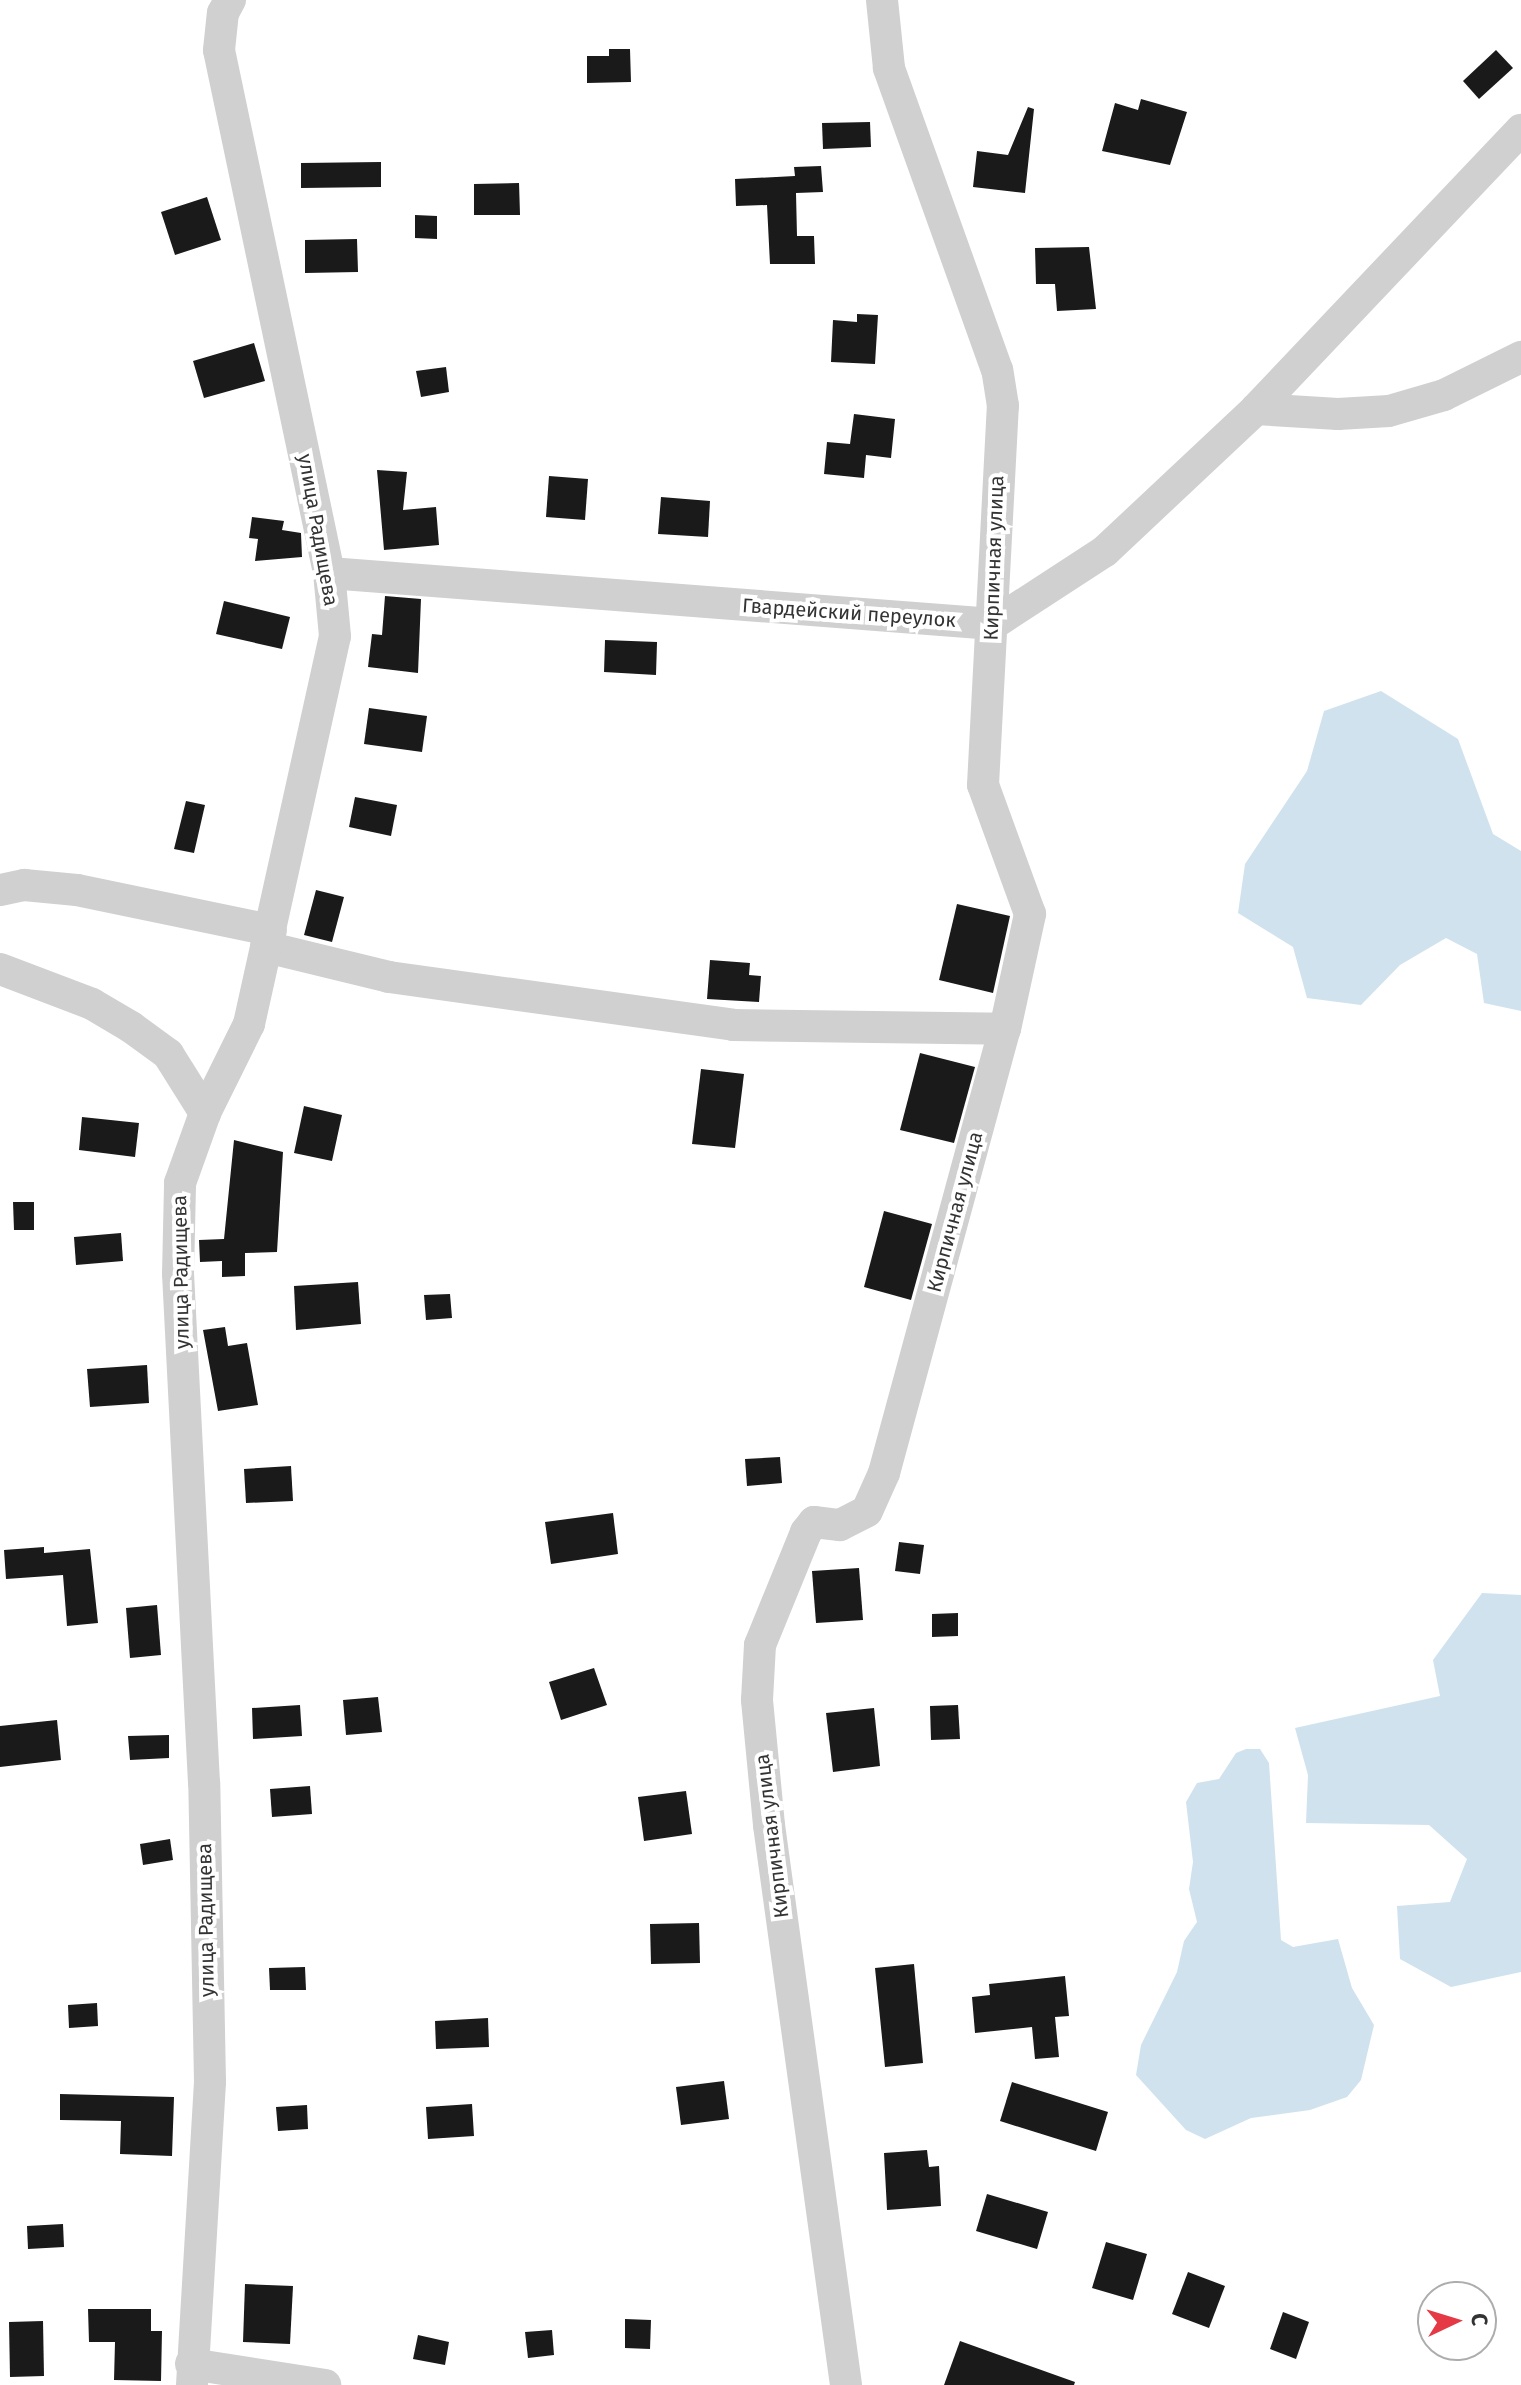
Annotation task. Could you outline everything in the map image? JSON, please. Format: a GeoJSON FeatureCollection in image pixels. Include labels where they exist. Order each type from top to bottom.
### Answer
{"type":"FeatureCollection","features":[{"type":"Feature","properties":{"kind":"street","name":"улица Радищева"},"geometry":{"type":"LineString","coordinates":[[192,2374],[210,2082],[204,1783],[178,1274],[180,1183],[205,1113],[249,1024],[335,636],[329,573],[219,50],[223,13],[230,0]]}},
{"type":"Feature","properties":{"kind":"street","name":"Кирпичная улица"},"geometry":{"type":"LineString","coordinates":[[846,2385],[769,1825],[757,1700],[760,1645],[806,1532],[814,1522],[840,1525],[867,1511],[884,1473],[1005,1029],[1030,914],[983,785],[1003,406],[997,370],[889,68],[882,0]]}},
{"type":"Feature","properties":{"kind":"street"},"geometry":{"type":"LineString","coordinates":[[993,624],[1105,551],[1256,409],[1521,130]]}},
{"type":"Feature","properties":{"kind":"street"},"geometry":{"type":"LineString","coordinates":[[1256,409],[1338,414],[1389,411],[1444,395],[1521,357]]}},
{"type":"Feature","properties":{"kind":"street","name":"Гвардейский переулок"},"geometry":{"type":"LineString","coordinates":[[329,573],[993,624]]}},
{"type":"Feature","properties":{"kind":"street"},"geometry":{"type":"LineString","coordinates":[[0,890],[24,885],[77,890],[269,938],[389,977],[733,1025],[1005,1029]]}},
{"type":"Feature","properties":{"kind":"street"},"geometry":{"type":"LineString","coordinates":[[0,969],[92,1004],[131,1027],[168,1054],[205,1113]]}},
{"type":"Feature","properties":{"kind":"street"},"geometry":{"type":"LineString","coordinates":[[192,2374],[325,2385]]}},
{"type":"Feature","properties":{"kind":"water"},"geometry":{"type":"Polygon","coordinates":[[[1381,691],[1458,739],[1493,834],[1521,851],[1521,1011],[1484,1003],[1477,954],[1446,938],[1400,965],[1361,1005],[1307,998],[1293,947],[1238,913],[1245,864],[1307,771],[1324,711],[1381,691]]]}},
{"type":"Feature","properties":{"kind":"water"},"geometry":{"type":"Polygon","coordinates":[[[1482,1593],[1521,1595],[1521,1972],[1451,1987],[1400,1959],[1397,1906],[1450,1902],[1467,1859],[1429,1825],[1306,1823],[1308,1775],[1295,1728],[1440,1696],[1433,1660],[1482,1593]]]}},
{"type":"Feature","properties":{"kind":"water"},"geometry":{"type":"Polygon","coordinates":[[[1260,1749],[1269,1763],[1281,1940],[1293,1947],[1338,1939],[1352,1988],[1374,2025],[1361,2080],[1347,2097],[1310,2110],[1251,2118],[1205,2139],[1186,2130],[1136,2075],[1141,2045],[1177,1972],[1184,1941],[1197,1922],[1189,1889],[1193,1862],[1186,1802],[1197,1783],[1219,1779],[1236,1753],[1260,1749]]]}},
{"type":"Feature","properties":{"kind":"building"},"geometry":{"type":"Polygon","coordinates":[[[609,49],[630,49],[631,82],[587,83],[587,56],[609,56],[609,49]]]}},
{"type":"Feature","properties":{"kind":"building"},"geometry":{"type":"Polygon","coordinates":[[[1496,50],[1513,68],[1479,99],[1463,81],[1496,50]]]}},
{"type":"Feature","properties":{"kind":"building"},"geometry":{"type":"Polygon","coordinates":[[[1141,99],[1187,112],[1170,165],[1102,151],[1115,103],[1138,110],[1141,99]]]}},
{"type":"Feature","properties":{"kind":"building"},"geometry":{"type":"Polygon","coordinates":[[[1028,107],[1034,109],[1025,193],[973,187],[977,151],[1008,155],[1028,107]]]}},
{"type":"Feature","properties":{"kind":"building"},"geometry":{"type":"Polygon","coordinates":[[[870,122],[871,147],[823,149],[822,123],[870,122]]]}},
{"type":"Feature","properties":{"kind":"building"},"geometry":{"type":"Polygon","coordinates":[[[381,162],[381,187],[301,188],[301,163],[381,162]]]}},
{"type":"Feature","properties":{"kind":"building"},"geometry":{"type":"Polygon","coordinates":[[[821,166],[823,192],[796,193],[797,236],[814,236],[815,264],[770,264],[767,205],[736,206],[735,179],[795,176],[794,167],[821,166]]]}},
{"type":"Feature","properties":{"kind":"building"},"geometry":{"type":"Polygon","coordinates":[[[519,183],[520,215],[474,215],[474,184],[519,183]]]}},
{"type":"Feature","properties":{"kind":"building"},"geometry":{"type":"Polygon","coordinates":[[[207,197],[221,240],[175,255],[161,212],[207,197]]]}},
{"type":"Feature","properties":{"kind":"building"},"geometry":{"type":"Polygon","coordinates":[[[415,215],[437,216],[437,239],[415,238],[415,215]]]}},
{"type":"Feature","properties":{"kind":"building"},"geometry":{"type":"Polygon","coordinates":[[[357,239],[358,272],[305,273],[305,240],[357,239]]]}},
{"type":"Feature","properties":{"kind":"building"},"geometry":{"type":"Polygon","coordinates":[[[1089,247],[1096,309],[1057,311],[1055,284],[1036,284],[1035,248],[1089,247]]]}},
{"type":"Feature","properties":{"kind":"building"},"geometry":{"type":"Polygon","coordinates":[[[857,314],[878,315],[875,364],[831,362],[833,320],[857,322],[857,314]]]}},
{"type":"Feature","properties":{"kind":"building"},"geometry":{"type":"Polygon","coordinates":[[[254,343],[265,381],[204,398],[193,361],[254,343]]]}},
{"type":"Feature","properties":{"kind":"building"},"geometry":{"type":"Polygon","coordinates":[[[446,367],[449,392],[421,397],[416,371],[446,367]]]}},
{"type":"Feature","properties":{"kind":"building"},"geometry":{"type":"Polygon","coordinates":[[[854,414],[895,419],[891,458],[866,455],[864,478],[824,474],[827,442],[850,444],[854,414]]]}},
{"type":"Feature","properties":{"kind":"building"},"geometry":{"type":"Polygon","coordinates":[[[377,470],[407,472],[403,510],[436,507],[439,545],[384,550],[377,470]]]}},
{"type":"Feature","properties":{"kind":"building"},"geometry":{"type":"Polygon","coordinates":[[[549,476],[588,479],[585,520],[546,517],[549,476]]]}},
{"type":"Feature","properties":{"kind":"building"},"geometry":{"type":"Polygon","coordinates":[[[661,497],[710,501],[708,537],[658,534],[661,497]]]}},
{"type":"Feature","properties":{"kind":"building"},"geometry":{"type":"Polygon","coordinates":[[[252,517],[284,521],[282,530],[301,533],[302,557],[255,561],[258,539],[249,538],[252,517]]]}},
{"type":"Feature","properties":{"kind":"building"},"geometry":{"type":"Polygon","coordinates":[[[385,596],[421,599],[418,673],[368,667],[372,634],[382,635],[385,596]]]}},
{"type":"Feature","properties":{"kind":"building"},"geometry":{"type":"Polygon","coordinates":[[[224,601],[290,617],[282,649],[216,634],[224,601]]]}},
{"type":"Feature","properties":{"kind":"building"},"geometry":{"type":"Polygon","coordinates":[[[605,640],[657,642],[656,675],[604,672],[605,640]]]}},
{"type":"Feature","properties":{"kind":"building"},"geometry":{"type":"Polygon","coordinates":[[[369,708],[427,716],[422,752],[364,744],[369,708]]]}},
{"type":"Feature","properties":{"kind":"building"},"geometry":{"type":"Polygon","coordinates":[[[355,797],[397,805],[391,836],[349,827],[355,797]]]}},
{"type":"Feature","properties":{"kind":"building"},"geometry":{"type":"Polygon","coordinates":[[[186,801],[205,805],[194,853],[174,849],[186,801]]]}},
{"type":"Feature","properties":{"kind":"building"},"geometry":{"type":"Polygon","coordinates":[[[316,890],[344,897],[332,942],[304,935],[316,890]]]}},
{"type":"Feature","properties":{"kind":"building"},"geometry":{"type":"Polygon","coordinates":[[[957,904],[1010,916],[993,993],[939,980],[957,904]]]}},
{"type":"Feature","properties":{"kind":"building"},"geometry":{"type":"Polygon","coordinates":[[[710,960],[750,963],[749,975],[761,976],[759,1002],[707,999],[710,960]]]}},
{"type":"Feature","properties":{"kind":"building"},"geometry":{"type":"Polygon","coordinates":[[[920,1053],[975,1067],[954,1143],[900,1130],[920,1053]]]}},
{"type":"Feature","properties":{"kind":"building"},"geometry":{"type":"Polygon","coordinates":[[[701,1069],[744,1074],[735,1148],[692,1144],[701,1069]]]}},
{"type":"Feature","properties":{"kind":"building"},"geometry":{"type":"Polygon","coordinates":[[[304,1106],[342,1115],[332,1161],[294,1153],[304,1106]]]}},
{"type":"Feature","properties":{"kind":"building"},"geometry":{"type":"Polygon","coordinates":[[[82,1117],[139,1123],[135,1157],[79,1150],[82,1117]]]}},
{"type":"Feature","properties":{"kind":"building"},"geometry":{"type":"Polygon","coordinates":[[[234,1140],[283,1152],[277,1252],[245,1253],[245,1276],[222,1277],[222,1261],[200,1262],[199,1240],[224,1239],[234,1140]]]}},
{"type":"Feature","properties":{"kind":"building"},"geometry":{"type":"Polygon","coordinates":[[[13,1202],[34,1202],[34,1230],[14,1230],[13,1202]]]}},
{"type":"Feature","properties":{"kind":"building"},"geometry":{"type":"Polygon","coordinates":[[[884,1211],[932,1224],[911,1300],[864,1287],[884,1211]]]}},
{"type":"Feature","properties":{"kind":"building"},"geometry":{"type":"Polygon","coordinates":[[[121,1233],[123,1261],[76,1265],[74,1237],[121,1233]]]}},
{"type":"Feature","properties":{"kind":"building"},"geometry":{"type":"Polygon","coordinates":[[[358,1282],[361,1324],[296,1330],[294,1286],[358,1282]]]}},
{"type":"Feature","properties":{"kind":"building"},"geometry":{"type":"Polygon","coordinates":[[[450,1294],[452,1318],[426,1320],[424,1295],[450,1294]]]}},
{"type":"Feature","properties":{"kind":"building"},"geometry":{"type":"Polygon","coordinates":[[[225,1327],[228,1346],[247,1343],[258,1405],[218,1411],[203,1330],[225,1327]]]}},
{"type":"Feature","properties":{"kind":"building"},"geometry":{"type":"Polygon","coordinates":[[[147,1365],[149,1403],[90,1407],[87,1369],[147,1365]]]}},
{"type":"Feature","properties":{"kind":"building"},"geometry":{"type":"Polygon","coordinates":[[[780,1457],[782,1483],[747,1486],[745,1459],[780,1457]]]}},
{"type":"Feature","properties":{"kind":"building"},"geometry":{"type":"Polygon","coordinates":[[[291,1466],[293,1501],[246,1503],[244,1469],[291,1466]]]}},
{"type":"Feature","properties":{"kind":"building"},"geometry":{"type":"Polygon","coordinates":[[[613,1513],[618,1554],[551,1564],[545,1522],[613,1513]]]}},
{"type":"Feature","properties":{"kind":"building"},"geometry":{"type":"Polygon","coordinates":[[[899,1542],[924,1545],[920,1574],[895,1571],[899,1542]]]}},
{"type":"Feature","properties":{"kind":"building"},"geometry":{"type":"Polygon","coordinates":[[[44,1547],[44,1553],[90,1549],[98,1623],[67,1626],[63,1575],[6,1579],[4,1550],[44,1547]]]}},
{"type":"Feature","properties":{"kind":"building"},"geometry":{"type":"Polygon","coordinates":[[[859,1568],[863,1620],[816,1623],[812,1571],[859,1568]]]}},
{"type":"Feature","properties":{"kind":"building"},"geometry":{"type":"Polygon","coordinates":[[[157,1605],[161,1655],[130,1658],[126,1608],[157,1605]]]}},
{"type":"Feature","properties":{"kind":"building"},"geometry":{"type":"Polygon","coordinates":[[[958,1613],[958,1636],[932,1637],[932,1614],[958,1613]]]}},
{"type":"Feature","properties":{"kind":"building"},"geometry":{"type":"Polygon","coordinates":[[[594,1668],[607,1705],[561,1720],[549,1682],[594,1668]]]}},
{"type":"Feature","properties":{"kind":"building"},"geometry":{"type":"Polygon","coordinates":[[[378,1697],[382,1732],[346,1735],[343,1700],[378,1697]]]}},
{"type":"Feature","properties":{"kind":"building"},"geometry":{"type":"Polygon","coordinates":[[[300,1705],[302,1736],[253,1739],[252,1708],[300,1705]]]}},
{"type":"Feature","properties":{"kind":"building"},"geometry":{"type":"Polygon","coordinates":[[[958,1705],[960,1739],[931,1740],[930,1706],[958,1705]]]}},
{"type":"Feature","properties":{"kind":"building"},"geometry":{"type":"Polygon","coordinates":[[[874,1708],[880,1766],[833,1772],[826,1713],[874,1708]]]}},
{"type":"Feature","properties":{"kind":"building"},"geometry":{"type":"Polygon","coordinates":[[[57,1720],[61,1760],[0,1767],[0,1726],[57,1720]]]}},
{"type":"Feature","properties":{"kind":"building"},"geometry":{"type":"Polygon","coordinates":[[[169,1735],[169,1758],[130,1760],[128,1736],[169,1735]]]}},
{"type":"Feature","properties":{"kind":"building"},"geometry":{"type":"Polygon","coordinates":[[[310,1786],[312,1814],[272,1817],[270,1789],[310,1786]]]}},
{"type":"Feature","properties":{"kind":"building"},"geometry":{"type":"Polygon","coordinates":[[[686,1791],[692,1834],[644,1841],[638,1797],[686,1791]]]}},
{"type":"Feature","properties":{"kind":"building"},"geometry":{"type":"Polygon","coordinates":[[[170,1839],[173,1860],[143,1865],[140,1844],[170,1839]]]}},
{"type":"Feature","properties":{"kind":"building"},"geometry":{"type":"Polygon","coordinates":[[[699,1923],[700,1963],[651,1964],[650,1924],[699,1923]]]}},
{"type":"Feature","properties":{"kind":"building"},"geometry":{"type":"Polygon","coordinates":[[[914,1964],[923,2063],[885,2067],[875,1968],[914,1964]]]}},
{"type":"Feature","properties":{"kind":"building"},"geometry":{"type":"Polygon","coordinates":[[[305,1967],[306,1990],[270,1990],[269,1968],[305,1967]]]}},
{"type":"Feature","properties":{"kind":"building"},"geometry":{"type":"Polygon","coordinates":[[[1065,1976],[1069,2016],[1055,2017],[1059,2057],[1035,2059],[1032,2027],[975,2033],[972,1997],[990,1995],[989,1984],[1065,1976]]]}},
{"type":"Feature","properties":{"kind":"building"},"geometry":{"type":"Polygon","coordinates":[[[97,2003],[98,2026],[69,2028],[68,2005],[97,2003]]]}},
{"type":"Feature","properties":{"kind":"building"},"geometry":{"type":"Polygon","coordinates":[[[488,2018],[489,2047],[436,2049],[435,2021],[488,2018]]]}},
{"type":"Feature","properties":{"kind":"building"},"geometry":{"type":"Polygon","coordinates":[[[724,2081],[729,2119],[681,2125],[676,2087],[724,2081]]]}},
{"type":"Feature","properties":{"kind":"building"},"geometry":{"type":"Polygon","coordinates":[[[1012,2082],[1108,2112],[1096,2151],[1000,2121],[1012,2082]]]}},
{"type":"Feature","properties":{"kind":"building"},"geometry":{"type":"Polygon","coordinates":[[[60,2094],[174,2097],[172,2156],[120,2154],[121,2121],[60,2120],[60,2094]]]}},
{"type":"Feature","properties":{"kind":"building"},"geometry":{"type":"Polygon","coordinates":[[[472,2104],[474,2136],[428,2139],[426,2107],[472,2104]]]}},
{"type":"Feature","properties":{"kind":"building"},"geometry":{"type":"Polygon","coordinates":[[[307,2105],[308,2129],[278,2131],[276,2107],[307,2105]]]}},
{"type":"Feature","properties":{"kind":"building"},"geometry":{"type":"Polygon","coordinates":[[[927,2150],[929,2167],[939,2166],[941,2206],[887,2210],[884,2153],[927,2150]]]}},
{"type":"Feature","properties":{"kind":"building"},"geometry":{"type":"Polygon","coordinates":[[[987,2194],[1048,2212],[1037,2249],[976,2231],[987,2194]]]}},
{"type":"Feature","properties":{"kind":"building"},"geometry":{"type":"Polygon","coordinates":[[[63,2224],[64,2247],[28,2249],[27,2226],[63,2224]]]}},
{"type":"Feature","properties":{"kind":"building"},"geometry":{"type":"Polygon","coordinates":[[[1106,2242],[1147,2254],[1133,2300],[1092,2288],[1106,2242]]]}},
{"type":"Feature","properties":{"kind":"building"},"geometry":{"type":"Polygon","coordinates":[[[1188,2272],[1225,2286],[1209,2328],[1172,2314],[1188,2272]]]}},
{"type":"Feature","properties":{"kind":"building"},"geometry":{"type":"Polygon","coordinates":[[[245,2284],[293,2286],[290,2344],[243,2342],[245,2284]]]}},
{"type":"Feature","properties":{"kind":"building"},"geometry":{"type":"Polygon","coordinates":[[[88,2309],[151,2309],[151,2331],[162,2331],[161,2381],[114,2380],[115,2342],[89,2342],[88,2309]]]}},
{"type":"Feature","properties":{"kind":"building"},"geometry":{"type":"Polygon","coordinates":[[[1283,2312],[1309,2322],[1296,2359],[1270,2349],[1283,2312]]]}},
{"type":"Feature","properties":{"kind":"building"},"geometry":{"type":"Polygon","coordinates":[[[625,2319],[651,2320],[650,2349],[625,2348],[625,2319]]]}},
{"type":"Feature","properties":{"kind":"building"},"geometry":{"type":"Polygon","coordinates":[[[43,2321],[44,2376],[10,2377],[9,2322],[43,2321]]]}},
{"type":"Feature","properties":{"kind":"building"},"geometry":{"type":"Polygon","coordinates":[[[552,2330],[554,2355],[528,2358],[525,2332],[552,2330]]]}},
{"type":"Feature","properties":{"kind":"building"},"geometry":{"type":"Polygon","coordinates":[[[418,2335],[449,2342],[445,2365],[413,2359],[418,2335]]]}},
{"type":"Feature","properties":{"kind":"building"},"geometry":{"type":"Polygon","coordinates":[[[960,2341],[1075,2382],[1074,2385],[944,2385],[960,2341]]]}}]}
